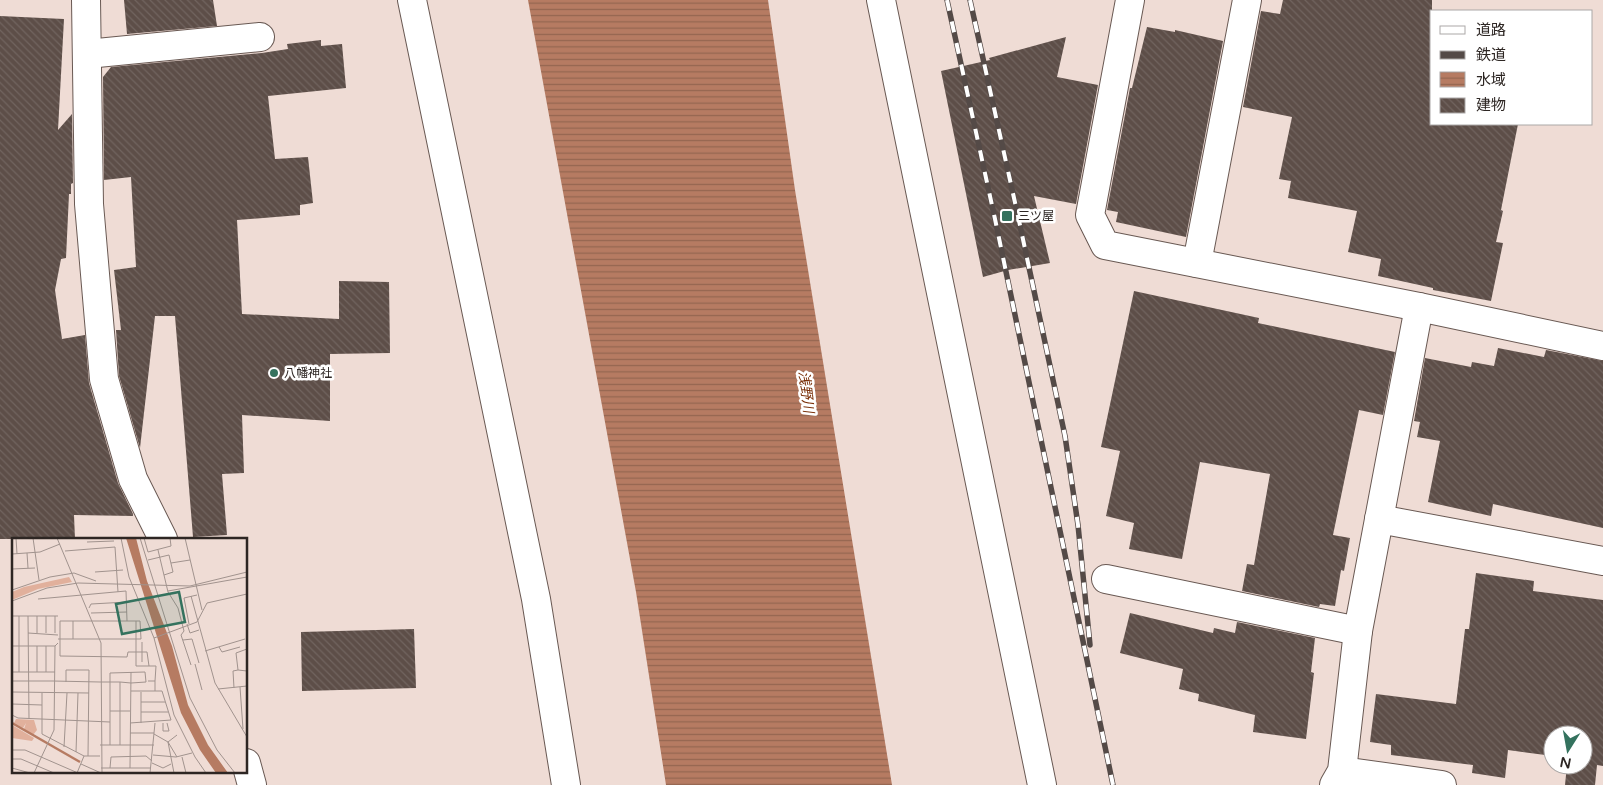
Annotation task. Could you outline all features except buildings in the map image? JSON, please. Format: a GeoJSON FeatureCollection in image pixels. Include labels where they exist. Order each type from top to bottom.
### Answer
{"type":"FeatureCollection","features":[{"type":"Feature","properties":{"kind":"street"},"geometry":{"type":"LineString","coordinates":[[86,0],[89,204],[104,379],[133,479],[162,538]]}},
{"type":"Feature","properties":{"kind":"street"},"geometry":{"type":"LineString","coordinates":[[412,0],[536,599],[566,785]]}},
{"type":"Feature","properties":{"kind":"street"},"geometry":{"type":"LineString","coordinates":[[881,0],[1042,785]]}},
{"type":"Feature","properties":{"kind":"street"},"geometry":{"type":"LineString","coordinates":[[1130,0],[1090,216],[1105,245],[1419,307],[1603,346]]}},
{"type":"Feature","properties":{"kind":"street"},"geometry":{"type":"LineString","coordinates":[[1197,263],[1246,0]]}},
{"type":"Feature","properties":{"kind":"street"},"geometry":{"type":"LineString","coordinates":[[87,54],[260,37]]}},
{"type":"Feature","properties":{"kind":"street"},"geometry":{"type":"LineString","coordinates":[[1419,307],[1358,631],[1338,778],[1442,785]]}},
{"type":"Feature","properties":{"kind":"street"},"geometry":{"type":"LineString","coordinates":[[1379,519],[1603,561]]}},
{"type":"Feature","properties":{"kind":"street"},"geometry":{"type":"LineString","coordinates":[[1106,579],[1358,631]]}},
{"type":"Feature","properties":{"kind":"street"},"geometry":{"type":"LineString","coordinates":[[248,770],[252,785]]}},
{"type":"Feature","properties":{"kind":"water","name":"浅野川"},"geometry":{"type":"Polygon","coordinates":[[[528,0],[768,0],[795,190],[892,785],[666,785],[636,592],[528,0]]]}},
{"type":"Feature","properties":{"kind":"railway"},"geometry":{"type":"LineString","coordinates":[[947,0],[995,219],[1113,785]]}},
{"type":"Feature","properties":{"kind":"railway"},"geometry":{"type":"LineString","coordinates":[[970,0],[1065,436],[1078,525],[1090,645]]}},
{"type":"Feature","properties":{"kind":"place","name":"三ツ屋"},"geometry":{"type":"Point","coordinates":[1007,216]}},
{"type":"Feature","properties":{"kind":"place","name":"八幡神社"},"geometry":{"type":"Point","coordinates":[274,373]}}]}
